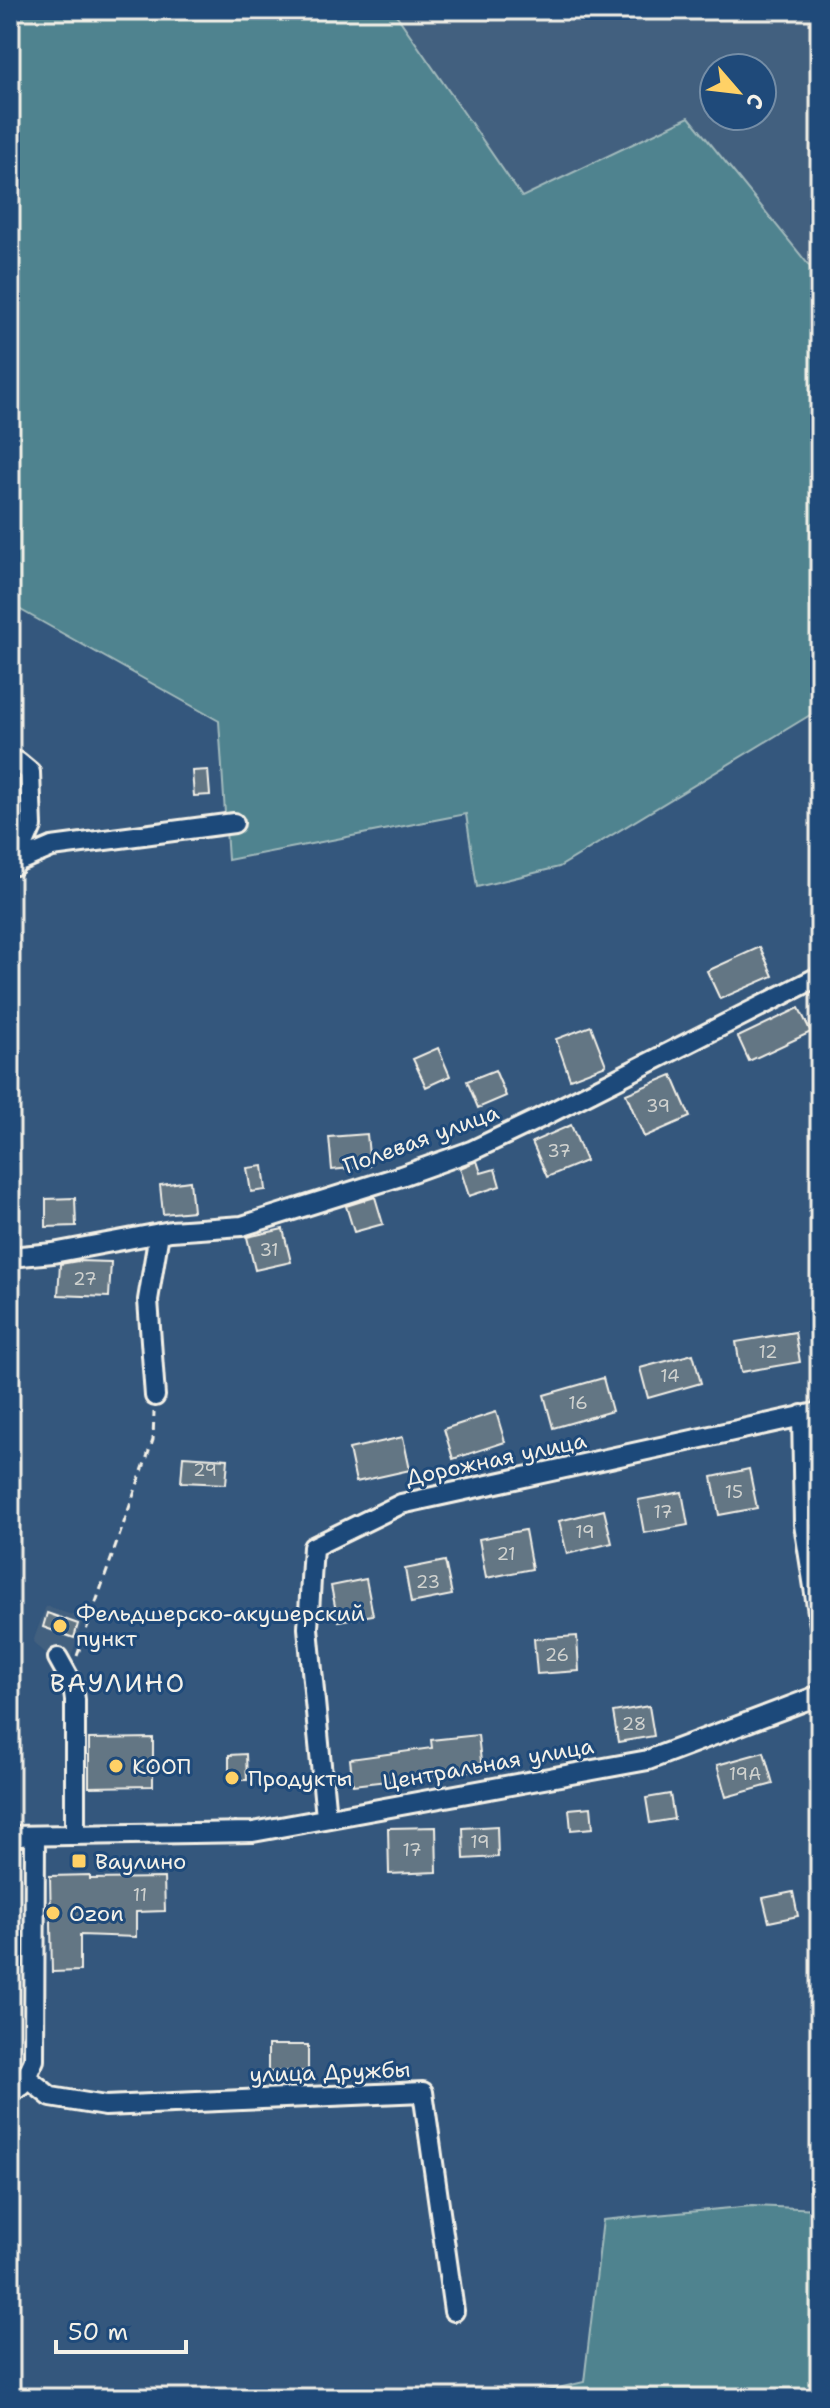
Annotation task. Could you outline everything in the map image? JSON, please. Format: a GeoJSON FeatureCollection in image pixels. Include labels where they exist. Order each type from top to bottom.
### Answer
{"type":"FeatureCollection","features":[{"type":"Feature","properties":{"kind":"street"},"geometry":{"type":"LineString","coordinates":[[10,761],[18,762],[30,772],[32,826],[15,865]]}},
{"type":"Feature","properties":{"kind":"street"},"geometry":{"type":"LineString","coordinates":[[15,865],[52,847],[234,823]]}},
{"type":"Feature","properties":{"kind":"street","name":"Полевая улица"},"geometry":{"type":"LineString","coordinates":[[10,1257],[53,1253],[159,1233],[242,1226],[471,1151],[820,976]]}},
{"type":"Feature","properties":{"kind":"street"},"geometry":{"type":"LineString","coordinates":[[155,1396],[148,1300],[159,1233]]}},
{"type":"Feature","properties":{"kind":"street"},"geometry":{"type":"LineString","coordinates":[[811,1414],[804,1524],[820,1625]]}},
{"type":"Feature","properties":{"kind":"street","name":"Дорожная улица"},"geometry":{"type":"LineString","coordinates":[[326,1817],[308,1628],[313,1547],[401,1504],[811,1414]]}},
{"type":"Feature","properties":{"kind":"street"},"geometry":{"type":"LineString","coordinates":[[58,1658],[73,1685],[75,1835]]}},
{"type":"Feature","properties":{"kind":"street","name":"Центральная улица"},"geometry":{"type":"LineString","coordinates":[[10,1836],[253,1832],[648,1760],[820,1695]]}},
{"type":"Feature","properties":{"kind":"street"},"geometry":{"type":"LineString","coordinates":[[10,2093],[22,2086],[34,2060],[35,1836]]}},
{"type":"Feature","properties":{"kind":"street","name":"улица Дружбы"},"geometry":{"type":"LineString","coordinates":[[26,2077],[51,2097],[105,2106],[423,2092],[454,2311]]}},
{"type":"Feature","properties":{"kind":"path"},"geometry":{"type":"LineString","coordinates":[[73,1685],[74,1667],[89,1617],[153,1440],[155,1396]]}},
{"type":"Feature","properties":{"kind":"shaded area"},"geometry":{"type":"Polygon","coordinates":[[[393,10],[820,10],[820,279],[701,132],[778,132],[778,52],[698,52],[698,128],[689,117],[522,197],[393,10]]]}},
{"type":"Feature","properties":{"kind":"shaded area"},"geometry":{"type":"Polygon","coordinates":[[[46,1606],[83,1619],[70,1661],[47,1654],[33,1642],[46,1606]]]}},
{"type":"Feature","properties":{"kind":"green space"},"geometry":{"type":"Polygon","coordinates":[[[10,10],[393,10],[522,197],[689,117],[698,132],[701,132],[820,279],[820,709],[559,867],[477,887],[466,814],[228,860],[219,721],[10,604],[10,10]]]}},
{"type":"Feature","properties":{"kind":"green space"},"geometry":{"type":"Polygon","coordinates":[[[752,2206],[820,2209],[820,2398],[516,2398],[584,2382],[603,2220],[752,2206]]]}},
{"type":"Feature","properties":{"kind":"building"},"geometry":{"type":"Polygon","coordinates":[[[208,770],[210,795],[194,796],[192,771],[208,770]]]}},
{"type":"Feature","properties":{"kind":"building"},"geometry":{"type":"Polygon","coordinates":[[[760,947],[773,976],[720,999],[707,971],[760,947]]]}},
{"type":"Feature","properties":{"kind":"building"},"geometry":{"type":"Polygon","coordinates":[[[799,1008],[811,1032],[749,1061],[738,1037],[799,1008]]]}},
{"type":"Feature","properties":{"kind":"building"},"geometry":{"type":"Polygon","coordinates":[[[591,1026],[606,1065],[570,1079],[556,1039],[591,1026]]]}},
{"type":"Feature","properties":{"kind":"building"},"geometry":{"type":"Polygon","coordinates":[[[438,1048],[450,1076],[426,1087],[413,1059],[438,1048]]]}},
{"type":"Feature","properties":{"kind":"building"},"geometry":{"type":"Polygon","coordinates":[[[495,1070],[506,1096],[478,1108],[467,1081],[495,1070]]]}},
{"type":"Feature","properties":{"kind":"building"},"geometry":{"type":"Polygon","coordinates":[[[672,1075],[690,1117],[644,1137],[626,1094],[672,1075]]]}},
{"type":"Feature","properties":{"kind":"building"},"geometry":{"type":"Polygon","coordinates":[[[571,1125],[586,1161],[547,1177],[532,1142],[571,1125]]]}},
{"type":"Feature","properties":{"kind":"building"},"geometry":{"type":"Polygon","coordinates":[[[367,1134],[370,1166],[332,1170],[329,1137],[367,1134]]]}},
{"type":"Feature","properties":{"kind":"building"},"geometry":{"type":"Polygon","coordinates":[[[477,1161],[481,1173],[495,1169],[500,1186],[469,1196],[460,1168],[477,1161]]]}},
{"type":"Feature","properties":{"kind":"building"},"geometry":{"type":"Polygon","coordinates":[[[263,1166],[266,1190],[251,1192],[247,1168],[263,1166]]]}},
{"type":"Feature","properties":{"kind":"building"},"geometry":{"type":"Polygon","coordinates":[[[190,1181],[193,1211],[163,1214],[160,1185],[190,1181]]]}},
{"type":"Feature","properties":{"kind":"building"},"geometry":{"type":"Polygon","coordinates":[[[375,1197],[383,1224],[354,1232],[346,1206],[375,1197]]]}},
{"type":"Feature","properties":{"kind":"building"},"geometry":{"type":"Polygon","coordinates":[[[75,1198],[76,1226],[46,1227],[46,1199],[75,1198]]]}},
{"type":"Feature","properties":{"kind":"building"},"geometry":{"type":"Polygon","coordinates":[[[283,1229],[291,1262],[255,1270],[247,1237],[283,1229]]]}},
{"type":"Feature","properties":{"kind":"building"},"geometry":{"type":"Polygon","coordinates":[[[111,1262],[109,1297],[58,1295],[60,1264],[111,1262]]]}},
{"type":"Feature","properties":{"kind":"building"},"geometry":{"type":"Polygon","coordinates":[[[795,1332],[800,1362],[741,1372],[736,1342],[795,1332]]]}},
{"type":"Feature","properties":{"kind":"building"},"geometry":{"type":"Polygon","coordinates":[[[693,1354],[701,1383],[648,1398],[640,1368],[693,1354]]]}},
{"type":"Feature","properties":{"kind":"building"},"geometry":{"type":"Polygon","coordinates":[[[603,1378],[612,1411],[553,1428],[544,1395],[603,1378]]]}},
{"type":"Feature","properties":{"kind":"building"},"geometry":{"type":"Polygon","coordinates":[[[496,1412],[505,1442],[453,1459],[444,1429],[496,1412]]]}},
{"type":"Feature","properties":{"kind":"building"},"geometry":{"type":"Polygon","coordinates":[[[403,1437],[410,1470],[356,1482],[349,1449],[403,1437]]]}},
{"type":"Feature","properties":{"kind":"building"},"geometry":{"type":"Polygon","coordinates":[[[183,1456],[228,1459],[226,1484],[181,1482],[183,1456]]]}},
{"type":"Feature","properties":{"kind":"building"},"geometry":{"type":"Polygon","coordinates":[[[749,1469],[757,1508],[719,1515],[712,1477],[749,1469]]]}},
{"type":"Feature","properties":{"kind":"building"},"geometry":{"type":"Polygon","coordinates":[[[682,1492],[688,1525],[644,1533],[638,1500],[682,1492]]]}},
{"type":"Feature","properties":{"kind":"building"},"geometry":{"type":"Polygon","coordinates":[[[604,1510],[612,1543],[567,1554],[559,1521],[604,1510]]]}},
{"type":"Feature","properties":{"kind":"building"},"geometry":{"type":"Polygon","coordinates":[[[525,1530],[532,1569],[486,1578],[479,1539],[525,1530]]]}},
{"type":"Feature","properties":{"kind":"building"},"geometry":{"type":"Polygon","coordinates":[[[445,1561],[452,1595],[411,1603],[405,1569],[445,1561]]]}},
{"type":"Feature","properties":{"kind":"building"},"geometry":{"type":"Polygon","coordinates":[[[366,1579],[373,1615],[338,1621],[331,1586],[366,1579]]]}},
{"type":"Feature","properties":{"kind":"building","name":"Фельдшерско-акушерский пункт"},"geometry":{"type":"Polygon","coordinates":[[[47,1613],[78,1624],[74,1638],[43,1627],[47,1613]]]}},
{"type":"Feature","properties":{"kind":"building"},"geometry":{"type":"Polygon","coordinates":[[[577,1636],[579,1671],[537,1674],[534,1639],[577,1636]]]}},
{"type":"Feature","properties":{"kind":"building"},"geometry":{"type":"Polygon","coordinates":[[[649,1706],[654,1736],[618,1742],[613,1712],[649,1706]]]}},
{"type":"Feature","properties":{"kind":"building"},"geometry":{"type":"Polygon","coordinates":[[[478,1735],[482,1770],[353,1785],[350,1759],[432,1748],[431,1740],[478,1735]]]}},
{"type":"Feature","properties":{"kind":"building"},"geometry":{"type":"Polygon","coordinates":[[[153,1738],[153,1786],[89,1787],[89,1739],[153,1738]]]}},
{"type":"Feature","properties":{"kind":"building"},"geometry":{"type":"Polygon","coordinates":[[[764,1752],[773,1784],[726,1797],[717,1765],[764,1752]]]}},
{"type":"Feature","properties":{"kind":"building"},"geometry":{"type":"Polygon","coordinates":[[[246,1754],[247,1780],[229,1780],[229,1755],[246,1754]]]}},
{"type":"Feature","properties":{"kind":"building"},"geometry":{"type":"Polygon","coordinates":[[[670,1794],[674,1819],[650,1823],[646,1798],[670,1794]]]}},
{"type":"Feature","properties":{"kind":"building"},"geometry":{"type":"Polygon","coordinates":[[[591,1807],[593,1828],[571,1830],[569,1809],[591,1807]]]}},
{"type":"Feature","properties":{"kind":"building"},"geometry":{"type":"Polygon","coordinates":[[[497,1826],[498,1857],[464,1859],[463,1828],[497,1826]]]}},
{"type":"Feature","properties":{"kind":"building"},"geometry":{"type":"Polygon","coordinates":[[[436,1827],[437,1872],[389,1874],[388,1828],[436,1827]]]}},
{"type":"Feature","properties":{"kind":"building"},"geometry":{"type":"Polygon","coordinates":[[[90,1875],[90,1879],[164,1878],[165,1911],[136,1912],[136,1937],[80,1935],[80,1971],[52,1972],[50,1876],[90,1875]]]}},
{"type":"Feature","properties":{"kind":"building"},"geometry":{"type":"Polygon","coordinates":[[[793,1892],[798,1916],[769,1922],[763,1898],[793,1892]]]}},
{"type":"Feature","properties":{"kind":"building"},"geometry":{"type":"Polygon","coordinates":[[[268,2045],[308,2045],[308,2071],[268,2072],[268,2045]]]}},
{"type":"Feature","properties":{"kind":"place","name":"Фельдшерско-акушерский пункт"},"geometry":{"type":"Point","coordinates":[60,1626]}},
{"type":"Feature","properties":{"kind":"place","name":"КООП"},"geometry":{"type":"Point","coordinates":[116,1766]}},
{"type":"Feature","properties":{"kind":"place","name":"Продукты"},"geometry":{"type":"Point","coordinates":[232,1778]}},
{"type":"Feature","properties":{"kind":"place","name":"Ваулино"},"geometry":{"type":"Point","coordinates":[79,1861]}},
{"type":"Feature","properties":{"kind":"place","name":"Ozon"},"geometry":{"type":"Point","coordinates":[53,1913]}},
{"type":"Feature","properties":{"kind":"district","name":"ВАУЛИНО"},"geometry":{"type":"Point","coordinates":[118,1682]}}]}
